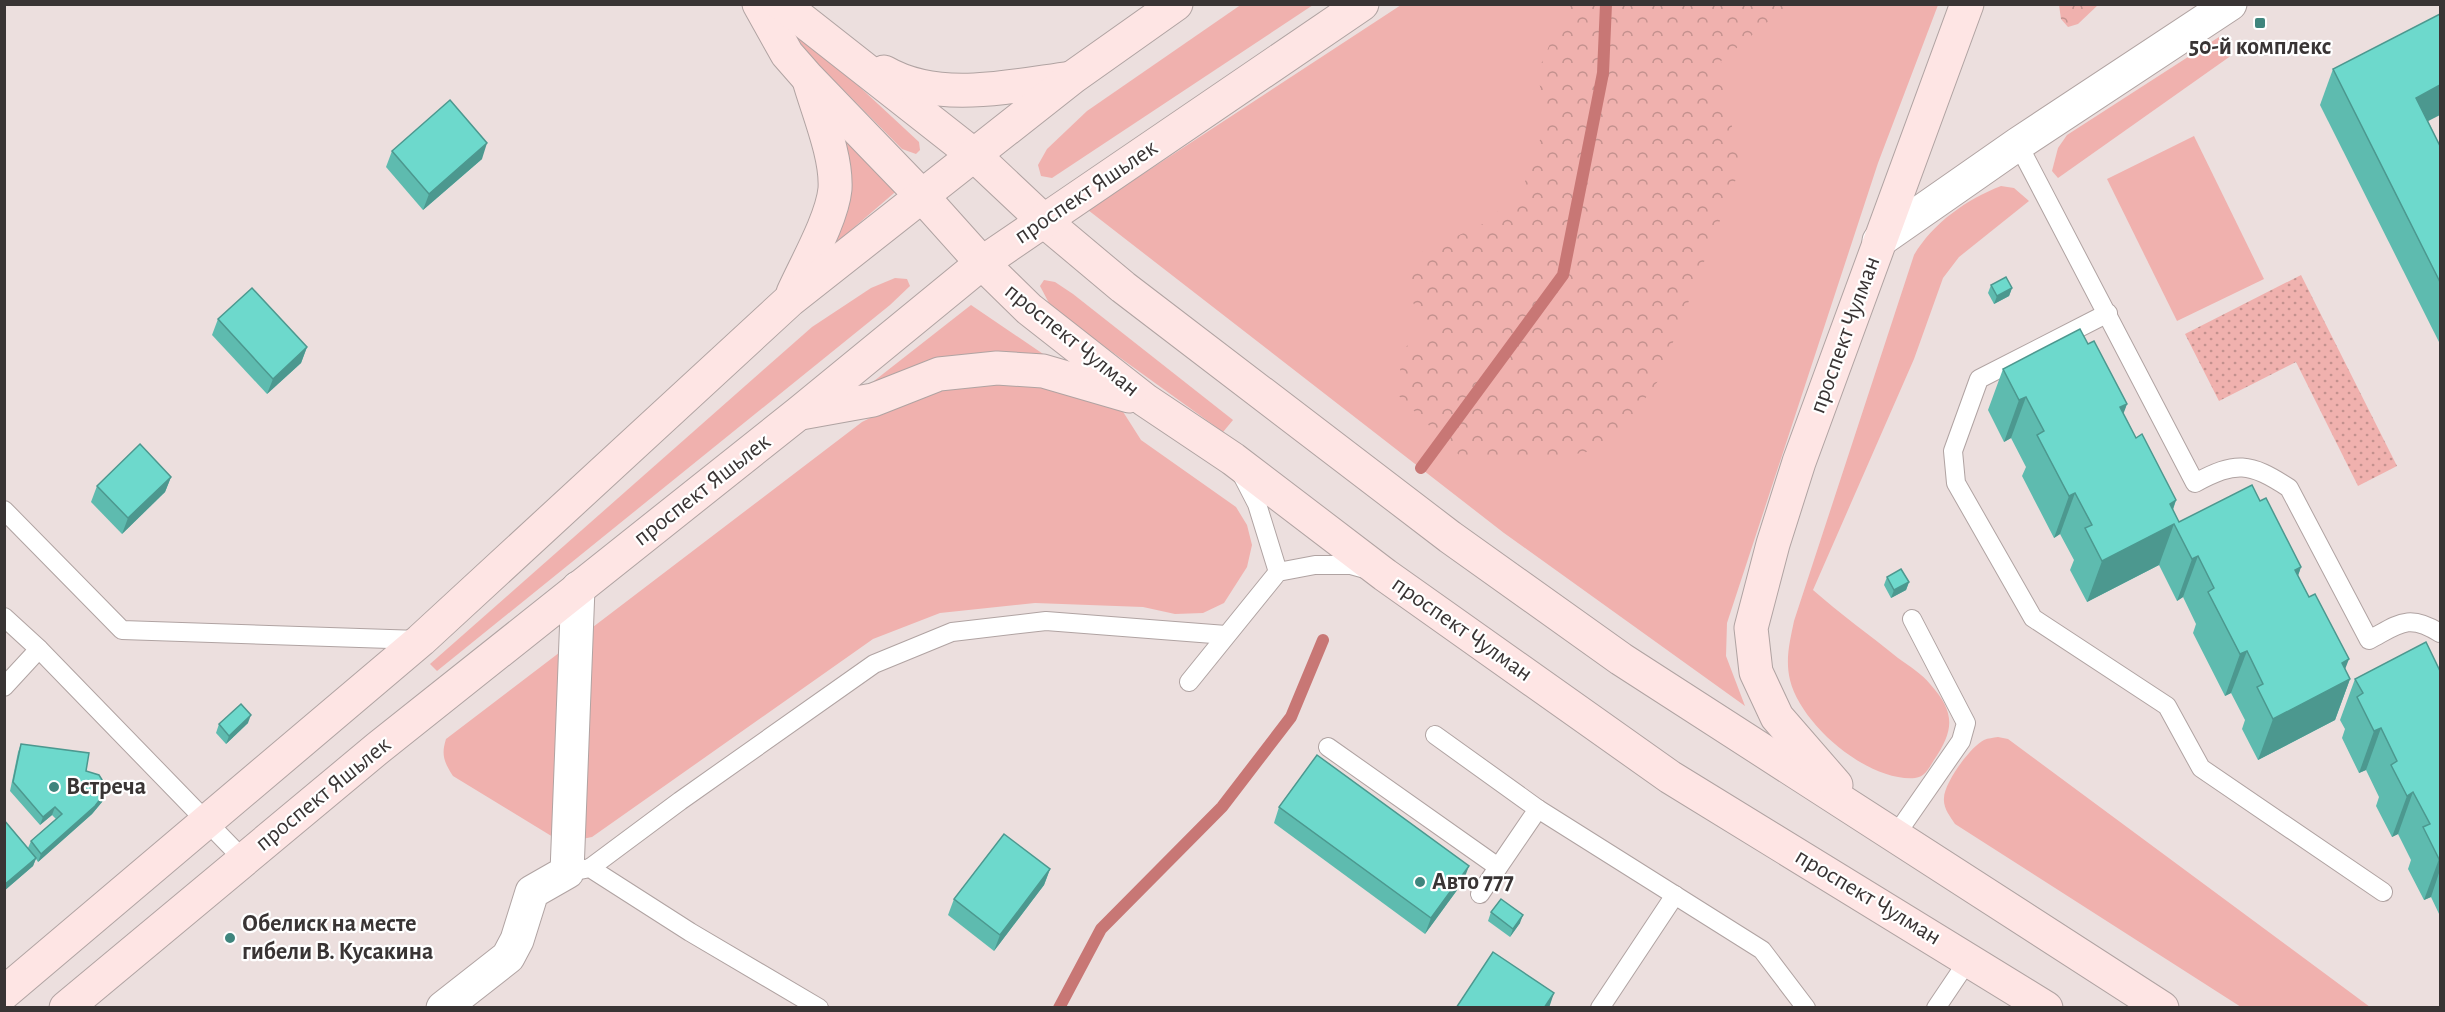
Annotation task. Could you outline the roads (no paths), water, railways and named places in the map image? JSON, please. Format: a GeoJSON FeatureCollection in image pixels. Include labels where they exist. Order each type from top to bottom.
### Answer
{"type":"FeatureCollection","features":[{"type":"Feature","properties":{"kind":"main road","name":"проспект Чулман"},"geometry":{"type":"LineString","coordinates":[[759,4],[787,54],[982,263],[1029,309],[1145,400],[1233,459],[1385,575],[1670,777],[2046,1008]]}},
{"type":"Feature","properties":{"kind":"main road"},"geometry":{"type":"LineString","coordinates":[[782,4],[839,47],[898,81],[945,91],[1073,77]]}},
{"type":"Feature","properties":{"kind":"main road"},"geometry":{"type":"LineString","coordinates":[[4,993],[421,640],[790,300],[1073,77],[1176,4]]}},
{"type":"Feature","properties":{"kind":"main road","name":"проспект Яшьлек"},"geometry":{"type":"LineString","coordinates":[[66,1008],[243,860],[982,263],[1362,4]]}},
{"type":"Feature","properties":{"kind":"main road","name":"проспект Чулман"},"geometry":{"type":"LineString","coordinates":[[1862,815],[1777,717],[1756,672],[1751,628],[1773,544],[1799,462],[1967,4]]}},
{"type":"Feature","properties":{"kind":"main road","name":"проспект Чулман"},"geometry":{"type":"LineString","coordinates":[[839,47],[974,155],[1043,220],[1123,287],[1460,544],[1621,659],[2162,1008]]}},
{"type":"Feature","properties":{"kind":"main road"},"geometry":{"type":"LineString","coordinates":[[790,300],[822,229],[835,189],[831,150],[808,78]]}},
{"type":"Feature","properties":{"kind":"main road"},"geometry":{"type":"LineString","coordinates":[[799,413],[873,400],[939,374],[997,368],[1043,371],[1145,400]]}},
{"type":"Feature","properties":{"kind":"street"},"geometry":{"type":"LineString","coordinates":[[1879,241],[2019,144],[2230,4]]}},
{"type":"Feature","properties":{"kind":"street"},"geometry":{"type":"LineString","coordinates":[[443,1008],[508,957],[517,940],[532,892],[579,870],[578,588]]}},
{"type":"Feature","properties":{"kind":"lane"},"geometry":{"type":"LineString","coordinates":[[2019,144],[2194,483],[2223,468],[2246,468],[2268,474],[2289,488],[2368,640],[2405,620],[2425,623],[2440,633]]}},
{"type":"Feature","properties":{"kind":"lane"},"geometry":{"type":"LineString","coordinates":[[2108,313],[1979,379],[1953,451],[1956,483],[2033,618],[2167,706],[2201,768],[2383,892]]}},
{"type":"Feature","properties":{"kind":"lane"},"geometry":{"type":"LineString","coordinates":[[1233,459],[1257,504],[1278,572]]}},
{"type":"Feature","properties":{"kind":"lane"},"geometry":{"type":"LineString","coordinates":[[4,510],[122,630],[421,640]]}},
{"type":"Feature","properties":{"kind":"lane"},"geometry":{"type":"LineString","coordinates":[[1189,682],[1278,572],[1315,565],[1351,566],[1385,575]]}},
{"type":"Feature","properties":{"kind":"lane"},"geometry":{"type":"LineString","coordinates":[[4,617],[39,649],[243,860]]}},
{"type":"Feature","properties":{"kind":"lane"},"geometry":{"type":"LineString","coordinates":[[1895,836],[1961,741],[1966,723],[1912,619]]}},
{"type":"Feature","properties":{"kind":"lane"},"geometry":{"type":"LineString","coordinates":[[819,1008],[579,870],[874,664],[952,632],[1046,621],[1226,635]]}},
{"type":"Feature","properties":{"kind":"lane"},"geometry":{"type":"LineString","coordinates":[[4,687],[39,649]]}},
{"type":"Feature","properties":{"kind":"lane"},"geometry":{"type":"LineString","coordinates":[[1435,735],[1538,809],[1762,950],[1806,1008]]}},
{"type":"Feature","properties":{"kind":"lane"},"geometry":{"type":"LineString","coordinates":[[1328,747],[1498,867]]}},
{"type":"Feature","properties":{"kind":"lane"},"geometry":{"type":"LineString","coordinates":[[1480,894],[1538,809]]}},
{"type":"Feature","properties":{"kind":"lane"},"geometry":{"type":"LineString","coordinates":[[1600,1008],[1675,895]]}},
{"type":"Feature","properties":{"kind":"lane"},"geometry":{"type":"LineString","coordinates":[[1936,1008],[1969,959]]}},
{"type":"Feature","properties":{"kind":"waterway"},"geometry":{"type":"LineString","coordinates":[[1421,468],[1563,275],[1603,73],[1606,4]]}},
{"type":"Feature","properties":{"kind":"waterway"},"geometry":{"type":"LineString","coordinates":[[1059,1008],[1101,929],[1222,807],[1291,717],[1323,640]]}},
{"type":"Feature","properties":{"kind":"place","name":"50-й комплекс"},"geometry":{"type":"Point","coordinates":[2260,23]}},
{"type":"Feature","properties":{"kind":"place","name":"Встреча"},"geometry":{"type":"Point","coordinates":[54,787]}},
{"type":"Feature","properties":{"kind":"place","name":"Авто 777"},"geometry":{"type":"Point","coordinates":[1420,882]}},
{"type":"Feature","properties":{"kind":"place","name":"Обелиск на месте гибели В. Кусакина"},"geometry":{"type":"Point","coordinates":[230,938]}}]}
